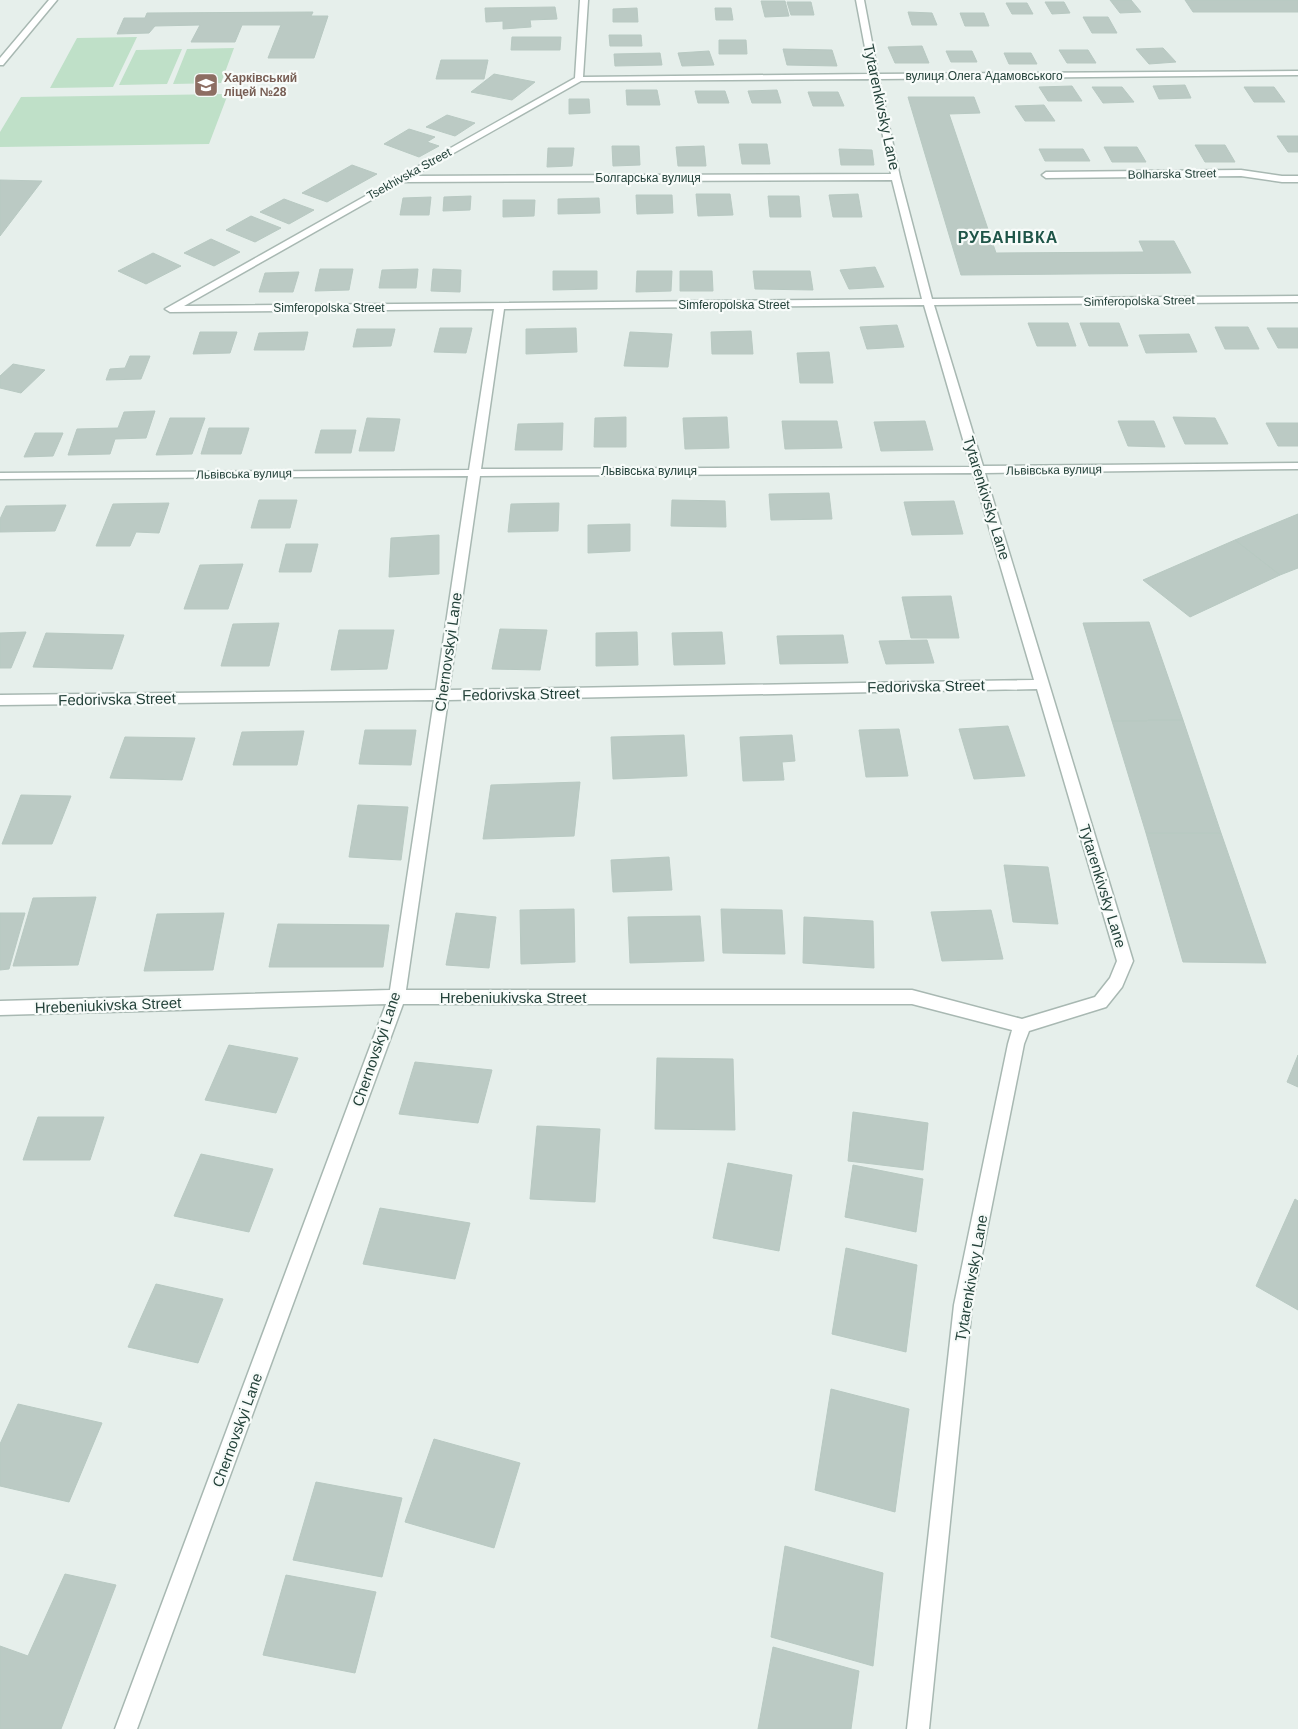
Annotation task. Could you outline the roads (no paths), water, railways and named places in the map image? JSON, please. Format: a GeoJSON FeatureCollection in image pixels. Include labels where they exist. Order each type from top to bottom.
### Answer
{"type":"FeatureCollection","features":[{"type":"Feature","properties":{"kind":"street"},"geometry":{"type":"LineString","coordinates":[[0,63],[52,0]]}},
{"type":"Feature","properties":{"kind":"street"},"geometry":{"type":"LineString","coordinates":[[579,79],[584,0]]}},
{"type":"Feature","properties":{"kind":"street","name":"Tytarenkivsky Lane"},"geometry":{"type":"LineString","coordinates":[[860,0],[874,77],[896,177],[928,303],[1125,961],[1116,982],[1100,1002],[1022,1026],[1016,1044],[963,1305],[918,1729]]}},
{"type":"Feature","properties":{"kind":"street","name":"вулиця Олега Адамовського"},"geometry":{"type":"LineString","coordinates":[[579,79],[1298,73]]}},
{"type":"Feature","properties":{"kind":"street","name":"Tsekhivska Street"},"geometry":{"type":"LineString","coordinates":[[170,309],[579,79]]}},
{"type":"Feature","properties":{"kind":"street","name":"Bolharska Street"},"geometry":{"type":"LineString","coordinates":[[1046,175],[1241,173],[1282,179],[1298,179]]}},
{"type":"Feature","properties":{"kind":"street","name":"Болгарська вулиця"},"geometry":{"type":"LineString","coordinates":[[399,179],[896,177]]}},
{"type":"Feature","properties":{"kind":"street","name":"Simferopolska Street"},"geometry":{"type":"LineString","coordinates":[[170,309],[1298,299]]}},
{"type":"Feature","properties":{"kind":"street","name":"Chernovskyi Lane"},"geometry":{"type":"LineString","coordinates":[[126,1729],[397,997],[499,306]]}},
{"type":"Feature","properties":{"kind":"street","name":"Львівська вулиця"},"geometry":{"type":"LineString","coordinates":[[0,476],[476,472],[979,471],[1298,466]]}},
{"type":"Feature","properties":{"kind":"street","name":"Fedorivska Street"},"geometry":{"type":"LineString","coordinates":[[0,700],[442,695],[1043,684]]}},
{"type":"Feature","properties":{"kind":"street","name":"Hrebeniukivska Street"},"geometry":{"type":"LineString","coordinates":[[0,1008],[397,997],[912,997],[1022,1026]]}},
{"type":"Feature","properties":{"kind":"place","name":"Харківський ліцей №28"},"geometry":{"type":"Point","coordinates":[206,85]}},
{"type":"Feature","properties":{"kind":"district","name":"РУБАНІВКА"},"geometry":{"type":"Point","coordinates":[1008,237]}}]}
